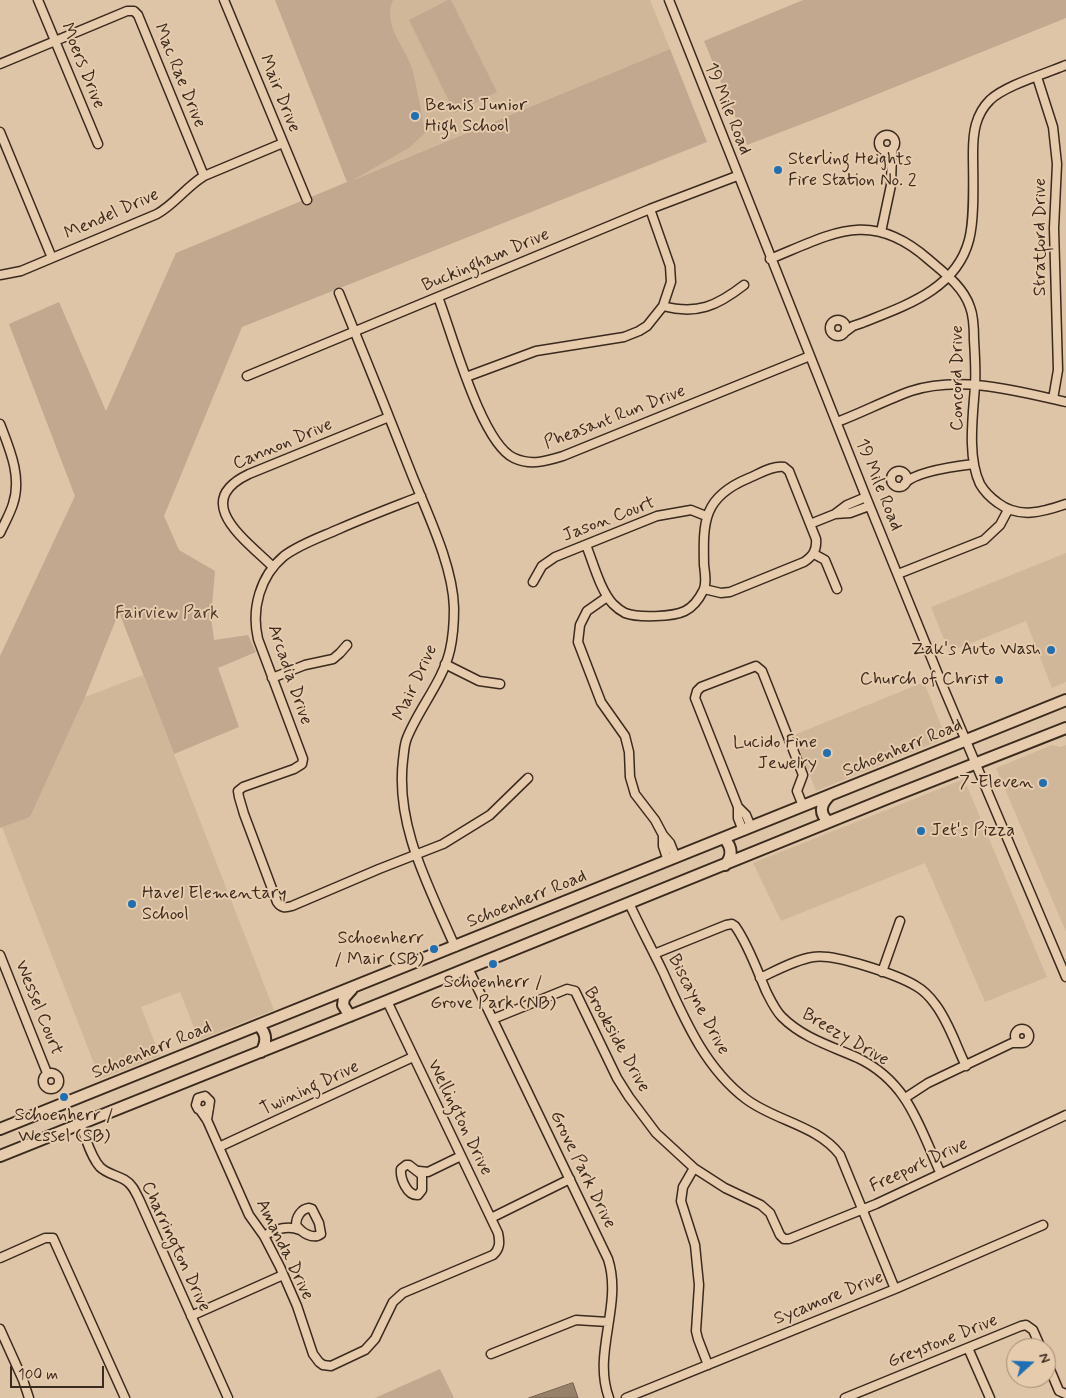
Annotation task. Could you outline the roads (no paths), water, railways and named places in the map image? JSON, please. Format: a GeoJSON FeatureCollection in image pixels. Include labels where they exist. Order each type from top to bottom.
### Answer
{"type":"FeatureCollection","features":[{"type":"Feature","properties":{"kind":"main road","name":"Schoenherr Road"},"geometry":{"type":"LineString","coordinates":[[0,1129],[1066,700]]}},
{"type":"Feature","properties":{"kind":"main road"},"geometry":{"type":"LineString","coordinates":[[0,1156],[1066,728]]}},
{"type":"Feature","properties":{"kind":"main road"},"geometry":{"type":"LineString","coordinates":[[829,822],[823,817],[821,809],[823,803],[830,796]]}},
{"type":"Feature","properties":{"kind":"main road"},"geometry":{"type":"LineString","coordinates":[[724,838],[731,850],[730,857],[725,865]]}},
{"type":"Feature","properties":{"kind":"main road"},"geometry":{"type":"LineString","coordinates":[[350,1016],[343,1005],[344,998],[353,988]]}},
{"type":"Feature","properties":{"kind":"main road"},"geometry":{"type":"LineString","coordinates":[[259,1026],[266,1036],[265,1045],[261,1052]]}},
{"type":"Feature","properties":{"kind":"street","name":"Moers Drive"},"geometry":{"type":"LineString","coordinates":[[38,0],[98,144]]}},
{"type":"Feature","properties":{"kind":"street","name":"Mair Drive"},"geometry":{"type":"LineString","coordinates":[[224,0],[306,200]]}},
{"type":"Feature","properties":{"kind":"street","name":"19 Mile Road"},"geometry":{"type":"LineString","coordinates":[[669,0],[869,506],[1066,977]]}},
{"type":"Feature","properties":{"kind":"street","name":"Mac Rae Drive"},"geometry":{"type":"LineString","coordinates":[[0,64],[131,10],[136,13],[204,176]]}},
{"type":"Feature","properties":{"kind":"street"},"geometry":{"type":"LineString","coordinates":[[853,326],[840,320],[832,324],[831,329],[836,335],[841,335],[853,326],[923,297],[948,276],[960,261],[970,239],[972,225],[973,141],[976,123],[986,104],[1002,91],[1066,65]]}},
{"type":"Feature","properties":{"kind":"street","name":"Stratford Drive"},"geometry":{"type":"LineString","coordinates":[[1037,77],[1053,127],[1057,164],[1054,228],[1058,370],[1053,399]]}},
{"type":"Feature","properties":{"kind":"street"},"geometry":{"type":"LineString","coordinates":[[0,132],[52,258]]}},
{"type":"Feature","properties":{"kind":"street"},"geometry":{"type":"LineString","coordinates":[[881,232],[891,185],[892,157],[895,143],[893,138],[884,136],[879,142],[880,147],[892,157]]}},
{"type":"Feature","properties":{"kind":"street","name":"Mendel Drive"},"geometry":{"type":"LineString","coordinates":[[0,275],[21,271],[157,214],[171,205],[193,183],[204,176],[283,143]]}},
{"type":"Feature","properties":{"kind":"street"},"geometry":{"type":"LineString","coordinates":[[884,150],[889,151],[893,148]]}},
{"type":"Feature","properties":{"kind":"street","name":"Buckingham Drive"},"geometry":{"type":"LineString","coordinates":[[247,376],[355,333],[650,209],[737,176]]}},
{"type":"Feature","properties":{"kind":"street"},"geometry":{"type":"LineString","coordinates":[[466,378],[536,351],[631,335],[647,326],[663,306],[670,291],[671,273],[650,209]]}},
{"type":"Feature","properties":{"kind":"street","name":"Concord Drive"},"geometry":{"type":"LineString","coordinates":[[770,259],[837,232],[863,229],[881,232],[910,245],[948,276],[962,291],[970,307],[973,326],[975,386],[972,430],[974,464],[984,490],[996,502],[1008,510]]}},
{"type":"Feature","properties":{"kind":"street"},"geometry":{"type":"LineString","coordinates":[[663,306],[686,311],[696,309],[722,300],[744,285]]}},
{"type":"Feature","properties":{"kind":"street","name":"Mair Drive"},"geometry":{"type":"LineString","coordinates":[[339,293],[421,496],[443,555],[453,595],[450,650],[445,664],[406,741],[402,770],[403,797],[415,855],[455,947]]}},
{"type":"Feature","properties":{"kind":"street","name":"Pheasant Run Drive"},"geometry":{"type":"LineString","coordinates":[[438,297],[466,378],[488,430],[500,448],[522,461],[537,463],[563,456],[810,356]]}},
{"type":"Feature","properties":{"kind":"street"},"geometry":{"type":"LineString","coordinates":[[844,322],[846,324],[845,332]]}},
{"type":"Feature","properties":{"kind":"street"},"geometry":{"type":"LineString","coordinates":[[837,422],[911,392],[939,386],[975,386],[1020,391],[1066,402]]}},
{"type":"Feature","properties":{"kind":"street","name":"Cannon Drive"},"geometry":{"type":"LineString","coordinates":[[273,567],[238,532],[224,514],[222,502],[225,493],[231,485],[249,474],[389,417]]}},
{"type":"Feature","properties":{"kind":"street"},"geometry":{"type":"LineString","coordinates":[[0,424],[14,463],[16,479],[13,504],[0,533]]}},
{"type":"Feature","properties":{"kind":"street"},"geometry":{"type":"LineString","coordinates":[[913,477],[900,471],[895,471],[891,480],[893,484],[898,486],[913,477],[942,469],[974,464]]}},
{"type":"Feature","properties":{"kind":"street"},"geometry":{"type":"LineString","coordinates":[[586,545],[607,597],[624,612],[633,615],[674,615],[687,610],[693,605],[704,589],[703,535],[706,516],[715,502],[730,488],[740,482],[781,466],[784,467],[789,471],[816,539],[814,554],[804,562],[730,592],[721,593],[704,589]]}},
{"type":"Feature","properties":{"kind":"street"},"geometry":{"type":"LineString","coordinates":[[904,473],[905,483]]}},
{"type":"Feature","properties":{"kind":"street","name":"Arcadia Drive"},"geometry":{"type":"LineString","coordinates":[[415,855],[284,908],[276,902],[238,791],[243,787],[294,769],[302,764],[303,759],[258,639],[255,618],[259,595],[273,567],[285,556],[306,544],[421,496]]}},
{"type":"Feature","properties":{"kind":"street"},"geometry":{"type":"LineString","coordinates":[[810,524],[835,514],[846,505],[866,497]]}},
{"type":"Feature","properties":{"kind":"street"},"geometry":{"type":"LineString","coordinates":[[898,574],[984,540],[1000,525],[1008,510],[1033,513],[1066,504]]}},
{"type":"Feature","properties":{"kind":"street"},"geometry":{"type":"LineString","coordinates":[[835,514],[850,513],[869,506]]}},
{"type":"Feature","properties":{"kind":"street","name":"Jason Court"},"geometry":{"type":"LineString","coordinates":[[533,582],[542,566],[550,560],[658,516],[691,510],[706,516]]}},
{"type":"Feature","properties":{"kind":"street"},"geometry":{"type":"LineString","coordinates":[[814,554],[825,560],[837,588]]}},
{"type":"Feature","properties":{"kind":"street"},"geometry":{"type":"LineString","coordinates":[[607,597],[587,611],[580,625],[578,642],[601,702],[625,736],[629,752],[630,777],[635,794],[670,843],[672,860]]}},
{"type":"Feature","properties":{"kind":"street"},"geometry":{"type":"LineString","coordinates":[[272,678],[305,665],[334,659],[347,644]]}},
{"type":"Feature","properties":{"kind":"street"},"geometry":{"type":"LineString","coordinates":[[445,664],[479,681],[500,684]]}},
{"type":"Feature","properties":{"kind":"street"},"geometry":{"type":"LineString","coordinates":[[747,829],[746,814],[738,807],[695,698],[697,690],[701,687],[756,666],[762,672],[803,776],[797,791],[803,806]]}},
{"type":"Feature","properties":{"kind":"street"},"geometry":{"type":"LineString","coordinates":[[415,855],[443,844],[468,830],[490,815],[528,778]]}},
{"type":"Feature","properties":{"kind":"street","name":"Biscayne Drive"},"geometry":{"type":"LineString","coordinates":[[629,903],[693,1035],[712,1066],[735,1090],[756,1106],[818,1134],[831,1144],[843,1161],[894,1289]]}},
{"type":"Feature","properties":{"kind":"street"},"geometry":{"type":"LineString","coordinates":[[882,972],[900,921]]}},
{"type":"Feature","properties":{"kind":"street","name":"Breezy Drive"},"geometry":{"type":"LineString","coordinates":[[654,954],[732,924],[737,929],[760,978],[781,1016],[808,1036],[868,1064],[884,1076],[905,1098],[918,1121],[940,1172]]}},
{"type":"Feature","properties":{"kind":"street","name":"Wessel Court"},"geometry":{"type":"LineString","coordinates":[[0,955],[47,1073]]}},
{"type":"Feature","properties":{"kind":"street"},"geometry":{"type":"LineString","coordinates":[[760,978],[794,962],[814,956],[821,956],[838,958],[882,972],[915,986],[936,1005],[966,1066]]}},
{"type":"Feature","properties":{"kind":"street","name":"Grove Park Drive"},"geometry":{"type":"LineString","coordinates":[[468,968],[605,1252],[611,1269],[612,1286],[603,1372],[609,1398]]}},
{"type":"Feature","properties":{"kind":"street","name":"Brookside Drive"},"geometry":{"type":"LineString","coordinates":[[492,1020],[567,989],[575,991],[617,1078],[656,1133],[694,1168],[725,1188],[761,1205],[770,1213],[784,1239]]}},
{"type":"Feature","properties":{"kind":"street","name":"Wellington Drive"},"geometry":{"type":"LineString","coordinates":[[323,1366],[331,1366],[341,1362],[371,1345],[393,1302],[403,1293],[488,1257],[498,1249],[500,1239],[387,1001]]}},
{"type":"Feature","properties":{"kind":"street"},"geometry":{"type":"LineString","coordinates":[[905,1098],[920,1087],[1016,1041]]}},
{"type":"Feature","properties":{"kind":"street","name":"Twining Drive"},"geometry":{"type":"LineString","coordinates":[[219,1147],[413,1057]]}},
{"type":"Feature","properties":{"kind":"street"},"geometry":{"type":"LineString","coordinates":[[207,1120],[209,1108],[210,1101],[207,1097],[202,1096],[198,1098],[196,1102],[200,1110],[209,1108]]}},
{"type":"Feature","properties":{"kind":"street","name":"Amanda Drive"},"geometry":{"type":"LineString","coordinates":[[200,1110],[207,1120],[250,1215],[264,1236],[283,1275],[297,1306],[313,1354],[323,1366]]}},
{"type":"Feature","properties":{"kind":"street","name":"Freeport Drive"},"geometry":{"type":"LineString","coordinates":[[784,1239],[789,1239],[862,1209],[1066,1115]]}},
{"type":"Feature","properties":{"kind":"street","name":"Charrington Drive"},"geometry":{"type":"LineString","coordinates":[[80,1124],[92,1153],[100,1166],[133,1187],[228,1398]]}},
{"type":"Feature","properties":{"kind":"street"},"geometry":{"type":"LineString","coordinates":[[423,1172],[420,1193],[412,1194],[406,1187],[400,1172],[403,1167],[409,1165],[423,1172],[461,1156]]}},
{"type":"Feature","properties":{"kind":"street"},"geometry":{"type":"LineString","coordinates":[[694,1168],[683,1187],[681,1200],[695,1246],[698,1266],[700,1285],[696,1331],[708,1364]]}},
{"type":"Feature","properties":{"kind":"street"},"geometry":{"type":"LineString","coordinates":[[491,1218],[570,1179]]}},
{"type":"Feature","properties":{"kind":"street"},"geometry":{"type":"LineString","coordinates":[[264,1236],[276,1230],[290,1227],[314,1238],[321,1234],[322,1230],[312,1210],[309,1208],[304,1209],[290,1227]]}},
{"type":"Feature","properties":{"kind":"street"},"geometry":{"type":"LineString","coordinates":[[296,1219],[296,1225],[300,1230]]}},
{"type":"Feature","properties":{"kind":"street","name":"Sycamore Drive"},"geometry":{"type":"LineString","coordinates":[[626,1398],[894,1289],[1043,1225]]}},
{"type":"Feature","properties":{"kind":"street"},"geometry":{"type":"LineString","coordinates":[[0,1258],[45,1238],[50,1237],[56,1243],[125,1398]]}},
{"type":"Feature","properties":{"kind":"street"},"geometry":{"type":"LineString","coordinates":[[191,1316],[283,1275]]}},
{"type":"Feature","properties":{"kind":"street"},"geometry":{"type":"LineString","coordinates":[[491,1354],[576,1320],[608,1322]]}},
{"type":"Feature","properties":{"kind":"street","name":"Greystone Drive"},"geometry":{"type":"LineString","coordinates":[[845,1398],[1026,1325],[1033,1330],[1037,1338]]}},
{"type":"Feature","properties":{"kind":"street"},"geometry":{"type":"LineString","coordinates":[[0,1329],[29,1398]]}},
{"type":"Feature","properties":{"kind":"street"},"geometry":{"type":"LineString","coordinates":[[968,1348],[990,1398]]}},
{"type":"Feature","properties":{"kind":"street"},"geometry":{"type":"LineString","coordinates":[[1056,1384],[1059,1391],[1066,1394]]}},
{"type":"Feature","properties":{"kind":"place","name":"Bemis Junior High School"},"geometry":{"type":"Point","coordinates":[415,116]}},
{"type":"Feature","properties":{"kind":"place","name":"Sterling Heights Fire Station No. 2"},"geometry":{"type":"Point","coordinates":[778,170]}},
{"type":"Feature","properties":{"kind":"place","name":"Zak's Auto Wash"},"geometry":{"type":"Point","coordinates":[1051,650]}},
{"type":"Feature","properties":{"kind":"place","name":"Church of Christ"},"geometry":{"type":"Point","coordinates":[999,680]}},
{"type":"Feature","properties":{"kind":"place","name":"Lucido Fine Jewelry"},"geometry":{"type":"Point","coordinates":[827,753]}},
{"type":"Feature","properties":{"kind":"place","name":"7-Eleven"},"geometry":{"type":"Point","coordinates":[1043,783]}},
{"type":"Feature","properties":{"kind":"place","name":"Jet's Pizza"},"geometry":{"type":"Point","coordinates":[921,831]}},
{"type":"Feature","properties":{"kind":"place","name":"Havel Elementary School"},"geometry":{"type":"Point","coordinates":[132,904]}},
{"type":"Feature","properties":{"kind":"place","name":"Schoenherr / Mair (SB)"},"geometry":{"type":"Point","coordinates":[434,949]}},
{"type":"Feature","properties":{"kind":"place","name":"Schoenherr / Grove Park (NB)"},"geometry":{"type":"Point","coordinates":[493,964]}},
{"type":"Feature","properties":{"kind":"place","name":"Schoenherr / Wessel (SB)"},"geometry":{"type":"Point","coordinates":[64,1097]}},
{"type":"Feature","properties":{"kind":"park label","name":"Fairview Park"},"geometry":{"type":"Point","coordinates":[167,614]}}]}
